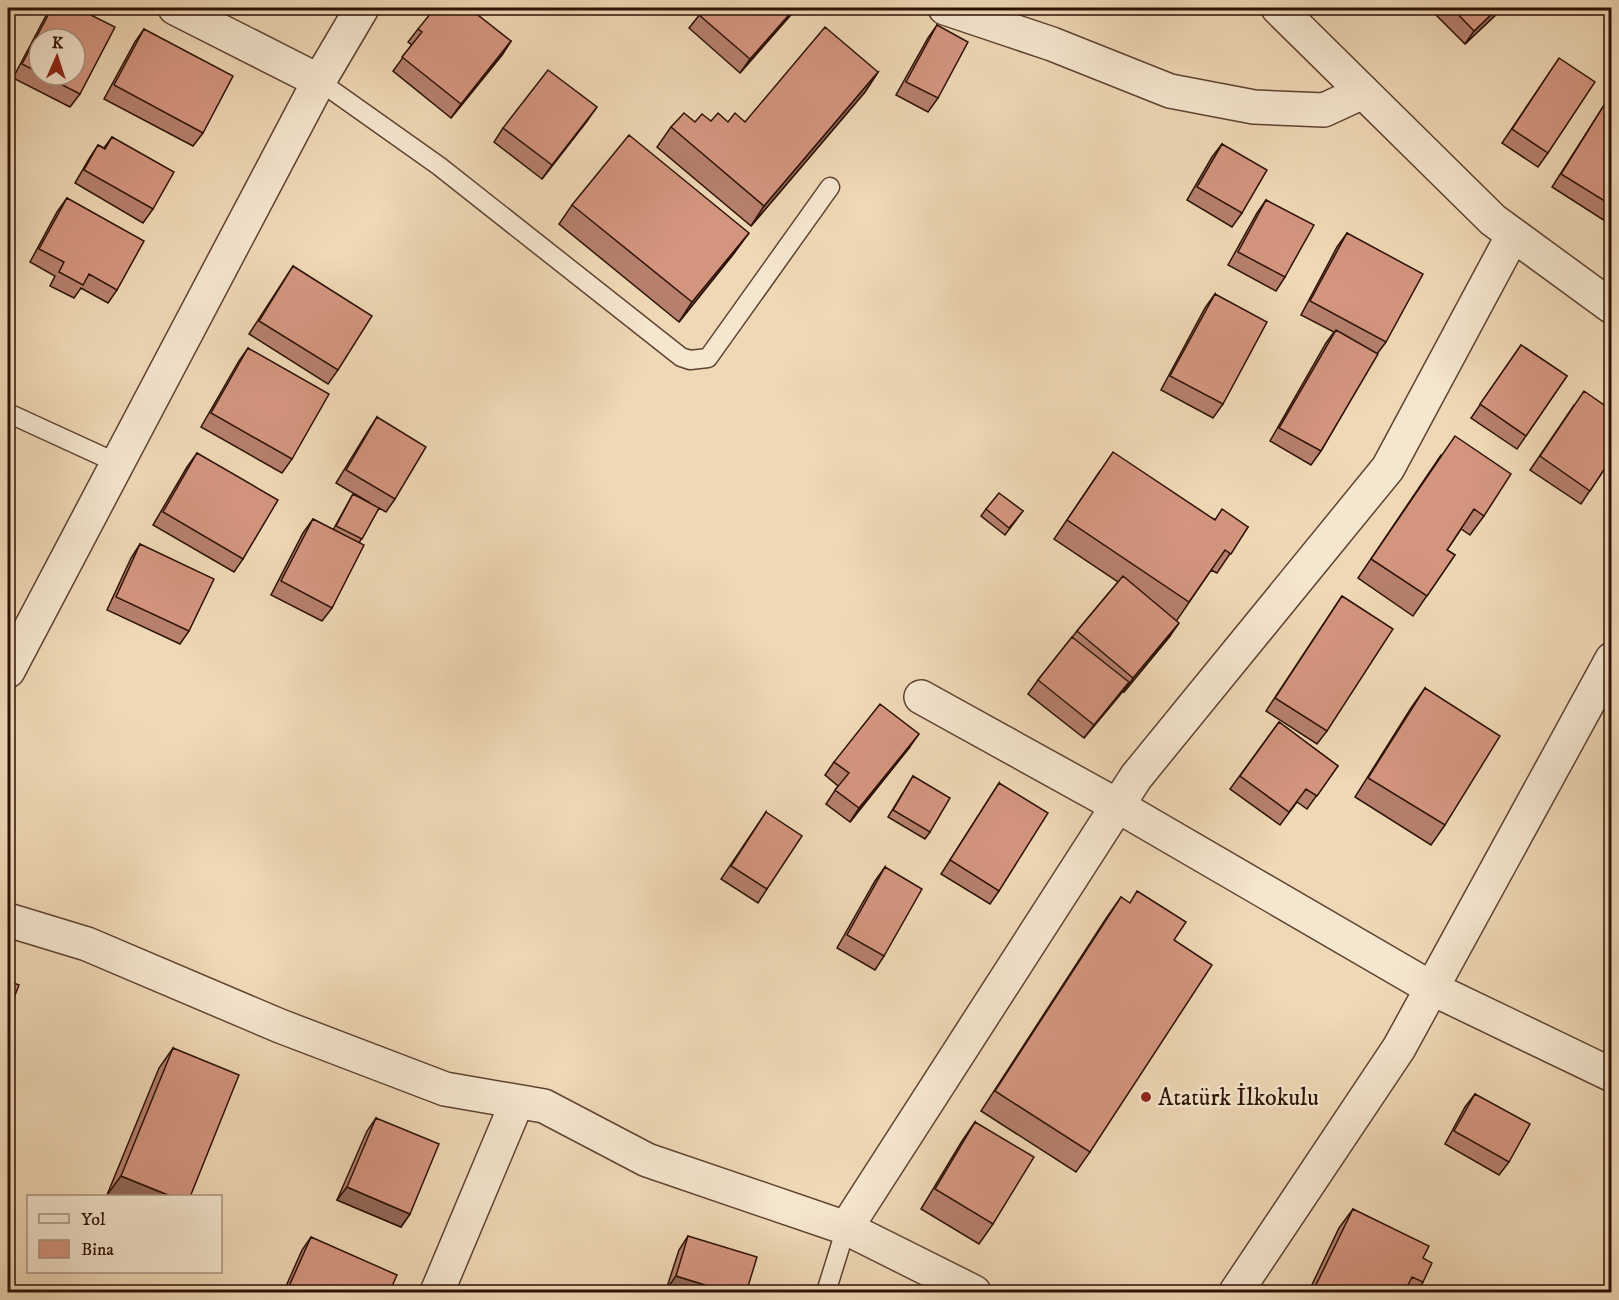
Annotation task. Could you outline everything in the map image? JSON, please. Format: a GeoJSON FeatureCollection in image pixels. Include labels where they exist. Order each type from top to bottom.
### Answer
{"type":"FeatureCollection","features":[{"type":"Feature","properties":{"kind":"street"},"geometry":{"type":"LineString","coordinates":[[175,8],[319,81]]}},
{"type":"Feature","properties":{"kind":"street"},"geometry":{"type":"LineString","coordinates":[[8,671],[319,81],[362,8]]}},
{"type":"Feature","properties":{"kind":"street"},"geometry":{"type":"LineString","coordinates":[[945,8],[1052,44],[1170,92],[1254,107],[1324,110],[1363,92]]}},
{"type":"Feature","properties":{"kind":"street"},"geometry":{"type":"LineString","coordinates":[[1278,8],[1493,220],[1611,307]]}},
{"type":"Feature","properties":{"kind":"street"},"geometry":{"type":"LineString","coordinates":[[846,1228],[1136,777],[1388,468],[1513,235]]}},
{"type":"Feature","properties":{"kind":"street"},"geometry":{"type":"LineString","coordinates":[[1236,1293],[1399,1048],[1611,659]]}},
{"type":"Feature","properties":{"kind":"street"},"geometry":{"type":"LineString","coordinates":[[921,697],[1118,806],[1431,988],[1611,1075]]}},
{"type":"Feature","properties":{"kind":"street"},"geometry":{"type":"LineString","coordinates":[[8,921],[87,944],[280,1026],[445,1089],[544,1106],[647,1160],[846,1228],[974,1293]]}},
{"type":"Feature","properties":{"kind":"street"},"geometry":{"type":"LineString","coordinates":[[437,1293],[517,1102]]}},
{"type":"Feature","properties":{"kind":"lane"},"geometry":{"type":"LineString","coordinates":[[319,81],[439,166],[681,357],[690,360],[708,358],[830,187]]}},
{"type":"Feature","properties":{"kind":"lane"},"geometry":{"type":"LineString","coordinates":[[8,414],[117,463]]}},
{"type":"Feature","properties":{"kind":"lane"},"geometry":{"type":"LineString","coordinates":[[825,1293],[846,1228]]}},
{"type":"Feature","properties":{"kind":"building"},"geometry":{"type":"Polygon","coordinates":[[[52,8],[77,8],[115,27],[87,81],[87,27],[42,27],[52,8]]]}},
{"type":"Feature","properties":{"kind":"building"},"geometry":{"type":"Polygon","coordinates":[[[435,8],[469,8],[511,41],[461,104],[402,57],[422,32],[418,29],[435,8]]]}},
{"type":"Feature","properties":{"kind":"building"},"geometry":{"type":"Polygon","coordinates":[[[705,8],[795,8],[750,59],[698,14],[705,8]]]}},
{"type":"Feature","properties":{"kind":"building"},"geometry":{"type":"Polygon","coordinates":[[[1452,8],[1498,8],[1474,31],[1452,8]]]}},
{"type":"Feature","properties":{"kind":"building"},"geometry":{"type":"Polygon","coordinates":[[[937,25],[968,42],[938,98],[906,82],[937,25]]]}},
{"type":"Feature","properties":{"kind":"building"},"geometry":{"type":"Polygon","coordinates":[[[825,27],[878,72],[764,206],[671,127],[684,113],[695,122],[702,114],[711,121],[718,113],[728,122],[735,113],[745,122],[825,27]]]}},
{"type":"Feature","properties":{"kind":"building"},"geometry":{"type":"Polygon","coordinates":[[[144,29],[233,76],[203,133],[114,85],[144,29]]]}},
{"type":"Feature","properties":{"kind":"building"},"geometry":{"type":"Polygon","coordinates":[[[27,55],[27,67],[22,64],[27,55]]]}},
{"type":"Feature","properties":{"kind":"building"},"geometry":{"type":"Polygon","coordinates":[[[1559,58],[1595,82],[1548,153],[1512,129],[1559,58]]]}},
{"type":"Feature","properties":{"kind":"building"},"geometry":{"type":"Polygon","coordinates":[[[548,70],[597,107],[552,165],[503,128],[548,70]]]}},
{"type":"Feature","properties":{"kind":"building"},"geometry":{"type":"Polygon","coordinates":[[[66,87],[84,87],[80,94],[66,87]]]}},
{"type":"Feature","properties":{"kind":"building"},"geometry":{"type":"Polygon","coordinates":[[[1606,102],[1611,106],[1611,205],[1561,174],[1606,102]]]}},
{"type":"Feature","properties":{"kind":"building"},"geometry":{"type":"Polygon","coordinates":[[[629,135],[749,233],[692,302],[572,205],[629,135]]]}},
{"type":"Feature","properties":{"kind":"building"},"geometry":{"type":"Polygon","coordinates":[[[112,137],[174,172],[153,209],[84,170],[98,145],[105,149],[112,137]]]}},
{"type":"Feature","properties":{"kind":"building"},"geometry":{"type":"Polygon","coordinates":[[[1222,144],[1267,170],[1242,213],[1197,187],[1222,144]]]}},
{"type":"Feature","properties":{"kind":"building"},"geometry":{"type":"Polygon","coordinates":[[[67,198],[144,241],[117,290],[89,274],[83,285],[59,272],[64,262],[39,249],[67,198]]]}},
{"type":"Feature","properties":{"kind":"building"},"geometry":{"type":"Polygon","coordinates":[[[1266,200],[1314,225],[1285,277],[1238,252],[1266,200]]]}},
{"type":"Feature","properties":{"kind":"building"},"geometry":{"type":"Polygon","coordinates":[[[1347,233],[1423,274],[1386,342],[1310,301],[1347,233]]]}},
{"type":"Feature","properties":{"kind":"building"},"geometry":{"type":"Polygon","coordinates":[[[293,266],[372,316],[338,370],[259,321],[293,266]]]}},
{"type":"Feature","properties":{"kind":"building"},"geometry":{"type":"Polygon","coordinates":[[[1215,294],[1267,322],[1223,404],[1170,376],[1215,294]]]}},
{"type":"Feature","properties":{"kind":"building"},"geometry":{"type":"Polygon","coordinates":[[[1336,330],[1378,354],[1321,451],[1279,428],[1336,330]]]}},
{"type":"Feature","properties":{"kind":"building"},"geometry":{"type":"Polygon","coordinates":[[[1521,345],[1567,376],[1526,436],[1480,404],[1521,345]]]}},
{"type":"Feature","properties":{"kind":"building"},"geometry":{"type":"Polygon","coordinates":[[[248,348],[329,394],[292,459],[211,413],[248,348]]]}},
{"type":"Feature","properties":{"kind":"building"},"geometry":{"type":"Polygon","coordinates":[[[1584,391],[1611,410],[1611,459],[1590,491],[1540,456],[1584,391]]]}},
{"type":"Feature","properties":{"kind":"building"},"geometry":{"type":"Polygon","coordinates":[[[377,417],[426,447],[395,499],[346,470],[377,417]]]}},
{"type":"Feature","properties":{"kind":"building"},"geometry":{"type":"Polygon","coordinates":[[[1455,436],[1511,474],[1484,516],[1474,509],[1447,550],[1455,555],[1427,596],[1371,559],[1455,436]]]}},
{"type":"Feature","properties":{"kind":"building"},"geometry":{"type":"Polygon","coordinates":[[[1113,452],[1215,520],[1222,509],[1248,527],[1231,554],[1225,550],[1189,602],[1067,520],[1113,452]]]}},
{"type":"Feature","properties":{"kind":"building"},"geometry":{"type":"Polygon","coordinates":[[[197,453],[278,500],[243,559],[163,512],[197,453]]]}},
{"type":"Feature","properties":{"kind":"building"},"geometry":{"type":"Polygon","coordinates":[[[999,493],[1023,511],[1009,528],[986,509],[999,493]]]}},
{"type":"Feature","properties":{"kind":"building"},"geometry":{"type":"Polygon","coordinates":[[[353,494],[379,508],[362,539],[336,526],[353,494]]]}},
{"type":"Feature","properties":{"kind":"building"},"geometry":{"type":"Polygon","coordinates":[[[313,519],[364,545],[332,608],[281,581],[313,519]]]}},
{"type":"Feature","properties":{"kind":"building"},"geometry":{"type":"Polygon","coordinates":[[[140,544],[214,579],[189,631],[116,597],[140,544]]]}},
{"type":"Feature","properties":{"kind":"building"},"geometry":{"type":"Polygon","coordinates":[[[1123,576],[1179,623],[1133,678],[1077,631],[1123,576]]]}},
{"type":"Feature","properties":{"kind":"building"},"geometry":{"type":"Polygon","coordinates":[[[1342,596],[1393,629],[1327,731],[1275,698],[1342,596]]]}},
{"type":"Feature","properties":{"kind":"building"},"geometry":{"type":"Polygon","coordinates":[[[1072,637],[1129,682],[1094,725],[1038,680],[1072,637]]]}},
{"type":"Feature","properties":{"kind":"building"},"geometry":{"type":"Polygon","coordinates":[[[1425,688],[1500,736],[1445,825],[1368,778],[1425,688]]]}},
{"type":"Feature","properties":{"kind":"building"},"geometry":{"type":"Polygon","coordinates":[[[880,704],[919,734],[859,808],[835,790],[849,773],[834,762],[880,704]]]}},
{"type":"Feature","properties":{"kind":"building"},"geometry":{"type":"Polygon","coordinates":[[[1279,722],[1338,766],[1317,796],[1306,789],[1289,812],[1240,776],[1279,722]]]}},
{"type":"Feature","properties":{"kind":"building"},"geometry":{"type":"Polygon","coordinates":[[[913,776],[950,798],[930,832],[893,810],[913,776]]]}},
{"type":"Feature","properties":{"kind":"building"},"geometry":{"type":"Polygon","coordinates":[[[999,783],[1048,813],[999,891],[950,860],[999,783]]]}},
{"type":"Feature","properties":{"kind":"building"},"geometry":{"type":"Polygon","coordinates":[[[766,812],[802,836],[767,889],[731,866],[766,812]]]}},
{"type":"Feature","properties":{"kind":"building"},"geometry":{"type":"Polygon","coordinates":[[[885,867],[922,889],[884,956],[847,935],[885,867]]]}},
{"type":"Feature","properties":{"kind":"building"},"geometry":{"type":"Polygon","coordinates":[[[1137,891],[1186,922],[1174,940],[1212,965],[1090,1152],[995,1091],[1121,897],[1130,903],[1137,891]]]}},
{"type":"Feature","properties":{"kind":"building"},"geometry":{"type":"Polygon","coordinates":[[[8,981],[19,985],[8,1013],[8,981]]]}},
{"type":"Feature","properties":{"kind":"building"},"geometry":{"type":"Polygon","coordinates":[[[173,1048],[239,1075],[191,1195],[168,1195],[121,1176],[173,1048]]]}},
{"type":"Feature","properties":{"kind":"building"},"geometry":{"type":"Polygon","coordinates":[[[1475,1094],[1530,1124],[1509,1162],[1454,1131],[1475,1094]]]}},
{"type":"Feature","properties":{"kind":"building"},"geometry":{"type":"Polygon","coordinates":[[[376,1118],[439,1144],[410,1214],[347,1187],[376,1118]]]}},
{"type":"Feature","properties":{"kind":"building"},"geometry":{"type":"Polygon","coordinates":[[[975,1122],[1034,1157],[993,1224],[935,1189],[975,1122]]]}},
{"type":"Feature","properties":{"kind":"building"},"geometry":{"type":"Polygon","coordinates":[[[1353,1209],[1429,1246],[1423,1258],[1432,1263],[1423,1282],[1412,1277],[1404,1293],[1312,1293],[1353,1209]]]}},
{"type":"Feature","properties":{"kind":"building"},"geometry":{"type":"Polygon","coordinates":[[[688,1236],[757,1257],[746,1293],[731,1293],[676,1276],[688,1236]]]}},
{"type":"Feature","properties":{"kind":"building"},"geometry":{"type":"Polygon","coordinates":[[[311,1237],[397,1275],[389,1293],[286,1293],[311,1237]]]}},
{"type":"Feature","properties":{"kind":"place","name":"Atatürk İlkokulu"},"geometry":{"type":"Point","coordinates":[1146,1097]}}]}
